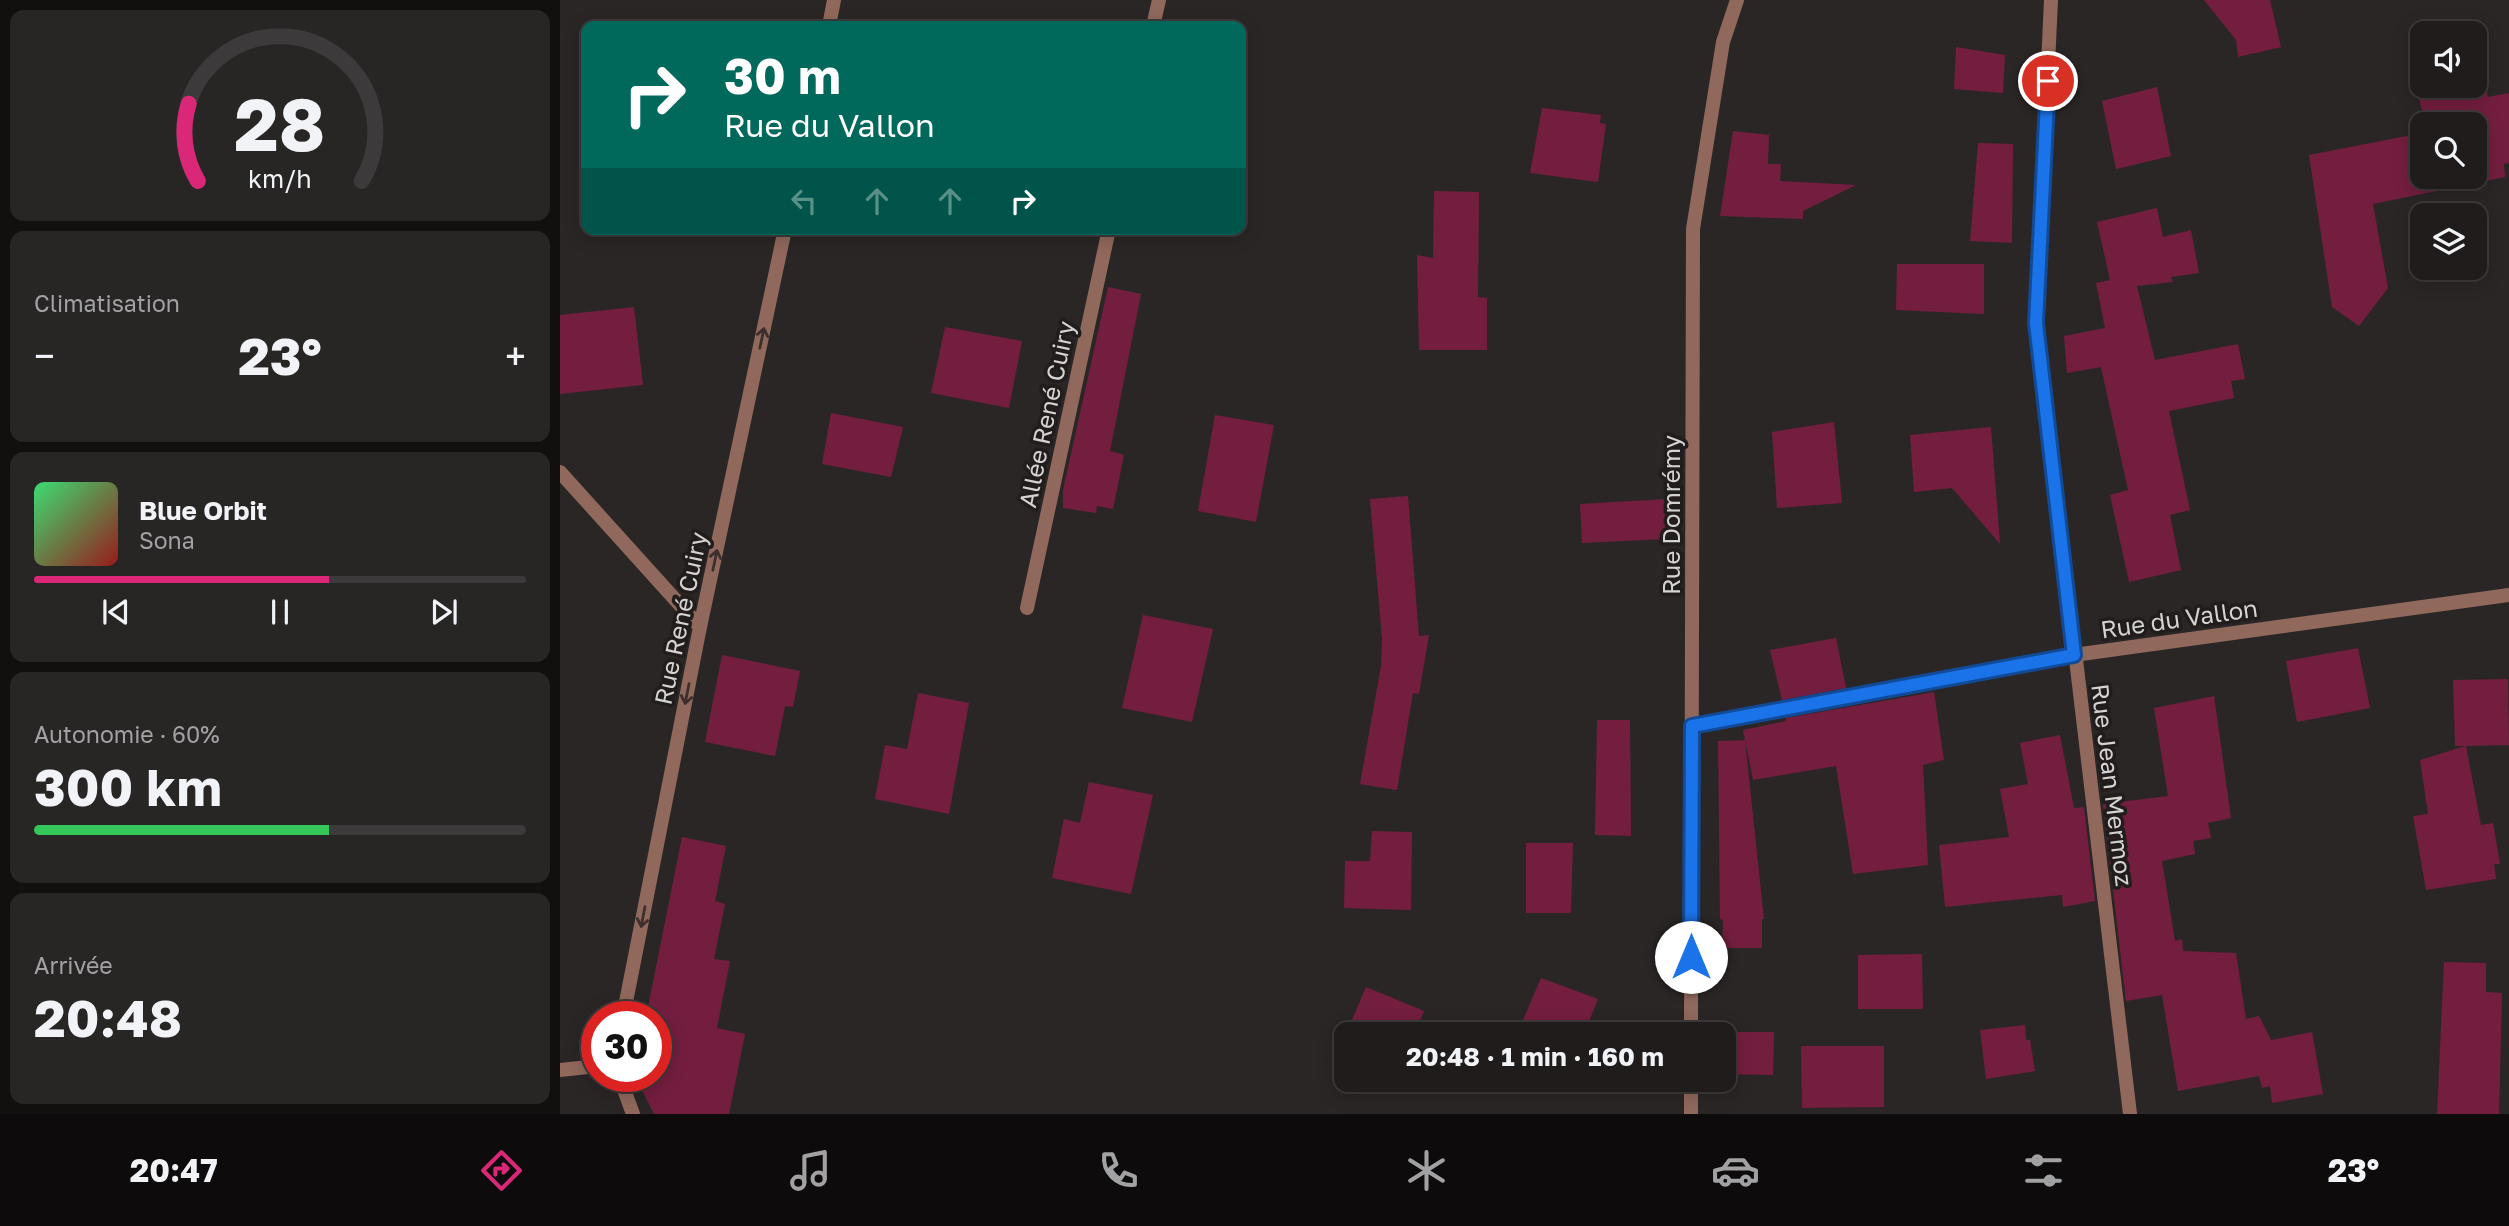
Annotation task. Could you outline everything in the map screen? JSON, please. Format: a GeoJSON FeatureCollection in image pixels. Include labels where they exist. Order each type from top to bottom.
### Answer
{"type":"FeatureCollection","features":[{"type":"Feature","properties":{"kind":"street"},"geometry":{"type":"LineString","coordinates":[[830,21],[834,0]]}},
{"type":"Feature","properties":{"kind":"street"},"geometry":{"type":"LineString","coordinates":[[1154,21],[1159,0]]}},
{"type":"Feature","properties":{"kind":"street","name":"Rue Domrémy"},"geometry":{"type":"LineString","coordinates":[[1691,1022],[1693,229],[1723,42],[1737,0]]}},
{"type":"Feature","properties":{"kind":"street","name":"Rue Jean Mermoz"},"geometry":{"type":"LineString","coordinates":[[2052,0],[2036,323],[2130,1114]]}},
{"type":"Feature","properties":{"kind":"street","name":"Rue René Cuiry"},"geometry":{"type":"LineString","coordinates":[[626,1001],[700,627],[784,235]]}},
{"type":"Feature","properties":{"kind":"street","name":"Allée René Cuiry"},"geometry":{"type":"LineString","coordinates":[[1027,608],[1108,235]]}},
{"type":"Feature","properties":{"kind":"street"},"geometry":{"type":"LineString","coordinates":[[560,472],[700,627]]}},
{"type":"Feature","properties":{"kind":"street","name":"Rue du Vallon"},"geometry":{"type":"LineString","coordinates":[[1692,726],[2074,655],[2509,595]]}},
{"type":"Feature","properties":{"kind":"street"},"geometry":{"type":"LineString","coordinates":[[560,1070],[581,1068]]}},
{"type":"Feature","properties":{"kind":"street"},"geometry":{"type":"LineString","coordinates":[[625,1092],[634,1114]]}},
{"type":"Feature","properties":{"kind":"street"},"geometry":{"type":"LineString","coordinates":[[1691,1092],[1691,1114]]}},
{"type":"Feature","properties":{"kind":"building"},"geometry":{"type":"Polygon","coordinates":[[[2204,0],[2270,0],[2281,47],[2238,57],[2236,40],[2204,0]]]}},
{"type":"Feature","properties":{"kind":"building"},"geometry":{"type":"Polygon","coordinates":[[[1956,47],[2005,55],[2003,93],[1954,89],[1956,47]]]}},
{"type":"Feature","properties":{"kind":"building"},"geometry":{"type":"Polygon","coordinates":[[[2157,87],[2171,156],[2116,169],[2102,101],[2157,87]]]}},
{"type":"Feature","properties":{"kind":"building"},"geometry":{"type":"Polygon","coordinates":[[[2487,92],[2488,97],[2509,93],[2509,163],[2504,164],[2505,177],[2487,181],[2487,112],[2422,112],[2419,98],[2487,98],[2487,92]]]}},
{"type":"Feature","properties":{"kind":"building"},"geometry":{"type":"Polygon","coordinates":[[[1542,108],[1601,115],[1600,123],[1606,124],[1598,182],[1530,173],[1542,108]]]}},
{"type":"Feature","properties":{"kind":"building"},"geometry":{"type":"Polygon","coordinates":[[[1733,131],[1769,135],[1768,164],[1781,164],[1780,181],[1856,185],[1803,211],[1803,219],[1720,216],[1733,131]]]}},
{"type":"Feature","properties":{"kind":"building"},"geometry":{"type":"Polygon","coordinates":[[[2410,135],[2410,189],[2446,189],[2373,204],[2388,288],[2359,326],[2332,307],[2309,155],[2410,135]]]}},
{"type":"Feature","properties":{"kind":"building"},"geometry":{"type":"Polygon","coordinates":[[[1978,143],[2013,144],[2012,243],[1970,241],[1978,143]]]}},
{"type":"Feature","properties":{"kind":"building"},"geometry":{"type":"Polygon","coordinates":[[[1434,191],[1479,192],[1478,297],[1487,298],[1487,350],[1419,350],[1417,255],[1433,258],[1434,191]]]}},
{"type":"Feature","properties":{"kind":"building"},"geometry":{"type":"Polygon","coordinates":[[[2157,208],[2163,237],[2191,230],[2199,273],[2171,277],[2173,282],[2137,286],[2155,360],[2238,344],[2245,379],[2231,381],[2234,398],[2169,411],[2190,510],[2170,515],[2181,570],[2129,582],[2110,495],[2128,490],[2101,367],[2067,373],[2064,336],[2105,328],[2096,283],[2110,280],[2097,222],[2157,208]]]}},
{"type":"Feature","properties":{"kind":"building"},"geometry":{"type":"Polygon","coordinates":[[[1897,264],[1984,264],[1984,314],[1896,310],[1897,264]]]}},
{"type":"Feature","properties":{"kind":"building"},"geometry":{"type":"Polygon","coordinates":[[[1108,287],[1141,294],[1110,451],[1124,455],[1113,509],[1097,506],[1096,513],[1063,508],[1063,490],[1108,287]]]}},
{"type":"Feature","properties":{"kind":"building"},"geometry":{"type":"Polygon","coordinates":[[[634,307],[643,385],[560,394],[560,315],[634,307]]]}},
{"type":"Feature","properties":{"kind":"building"},"geometry":{"type":"Polygon","coordinates":[[[945,327],[1022,341],[1009,408],[931,393],[945,327]]]}},
{"type":"Feature","properties":{"kind":"building"},"geometry":{"type":"Polygon","coordinates":[[[831,413],[903,427],[891,477],[822,464],[831,413]]]}},
{"type":"Feature","properties":{"kind":"building"},"geometry":{"type":"Polygon","coordinates":[[[1215,415],[1274,425],[1256,522],[1198,511],[1215,415]]]}},
{"type":"Feature","properties":{"kind":"building"},"geometry":{"type":"Polygon","coordinates":[[[1834,422],[1842,503],[1777,508],[1772,432],[1834,422]]]}},
{"type":"Feature","properties":{"kind":"building"},"geometry":{"type":"Polygon","coordinates":[[[1991,427],[2000,544],[1952,488],[1914,492],[1910,435],[1991,427]]]}},
{"type":"Feature","properties":{"kind":"building"},"geometry":{"type":"Polygon","coordinates":[[[1408,496],[1419,636],[1429,635],[1419,694],[1413,693],[1397,790],[1360,784],[1381,666],[1382,639],[1370,499],[1408,496]]]}},
{"type":"Feature","properties":{"kind":"building"},"geometry":{"type":"Polygon","coordinates":[[[1667,499],[1666,539],[1582,543],[1580,504],[1667,499]]]}},
{"type":"Feature","properties":{"kind":"building"},"geometry":{"type":"Polygon","coordinates":[[[1143,615],[1213,629],[1192,722],[1122,708],[1143,615]]]}},
{"type":"Feature","properties":{"kind":"building"},"geometry":{"type":"Polygon","coordinates":[[[1836,638],[1846,688],[1782,700],[1770,650],[1836,638]]]}},
{"type":"Feature","properties":{"kind":"building"},"geometry":{"type":"Polygon","coordinates":[[[2358,648],[2370,708],[2297,722],[2286,661],[2358,648]]]}},
{"type":"Feature","properties":{"kind":"building"},"geometry":{"type":"Polygon","coordinates":[[[722,655],[800,671],[793,707],[785,706],[775,756],[705,742],[722,655]]]}},
{"type":"Feature","properties":{"kind":"building"},"geometry":{"type":"Polygon","coordinates":[[[2508,679],[2509,745],[2466,746],[2481,825],[2493,823],[2500,864],[2494,864],[2496,879],[2426,890],[2413,816],[2428,814],[2420,760],[2465,746],[2455,746],[2453,680],[2508,679]]]}},
{"type":"Feature","properties":{"kind":"building"},"geometry":{"type":"Polygon","coordinates":[[[1934,692],[1944,760],[1923,765],[1928,865],[1853,874],[1836,766],[1753,780],[1743,730],[1786,721],[1786,718],[1934,692]]]}},
{"type":"Feature","properties":{"kind":"building"},"geometry":{"type":"Polygon","coordinates":[[[918,693],[969,703],[949,814],[875,799],[885,745],[907,749],[918,693]]]}},
{"type":"Feature","properties":{"kind":"building"},"geometry":{"type":"Polygon","coordinates":[[[2214,696],[2231,818],[2208,823],[2211,838],[2193,841],[2195,854],[2162,861],[2175,941],[2182,939],[2183,951],[2236,953],[2246,1019],[2259,1016],[2271,1040],[2312,1032],[2323,1094],[2272,1103],[2270,1086],[2262,1088],[2259,1076],[2178,1091],[2162,995],[2126,1001],[2103,804],[2168,796],[2154,708],[2214,696]]]}},
{"type":"Feature","properties":{"kind":"building"},"geometry":{"type":"Polygon","coordinates":[[[1597,720],[1630,720],[1631,836],[1595,835],[1597,720]]]}},
{"type":"Feature","properties":{"kind":"building"},"geometry":{"type":"Polygon","coordinates":[[[2060,735],[2074,808],[2084,807],[2095,901],[2063,907],[2062,895],[1945,907],[1939,845],[2009,837],[2000,789],[2028,784],[2020,743],[2060,735]]]}},
{"type":"Feature","properties":{"kind":"building"},"geometry":{"type":"Polygon","coordinates":[[[1745,740],[1764,919],[1762,948],[1722,948],[1718,741],[1745,740]]]}},
{"type":"Feature","properties":{"kind":"building"},"geometry":{"type":"Polygon","coordinates":[[[1089,782],[1153,795],[1131,894],[1052,878],[1064,819],[1080,823],[1089,782]]]}},
{"type":"Feature","properties":{"kind":"building"},"geometry":{"type":"Polygon","coordinates":[[[1372,831],[1412,832],[1411,910],[1344,908],[1345,861],[1370,861],[1372,831]]]}},
{"type":"Feature","properties":{"kind":"building"},"geometry":{"type":"Polygon","coordinates":[[[682,837],[726,846],[715,901],[725,904],[714,959],[730,961],[717,1028],[745,1034],[729,1114],[654,1114],[643,1092],[672,1092],[672,1001],[649,1001],[682,837]]]}},
{"type":"Feature","properties":{"kind":"building"},"geometry":{"type":"Polygon","coordinates":[[[1526,843],[1573,843],[1571,913],[1526,913],[1526,843]]]}},
{"type":"Feature","properties":{"kind":"building"},"geometry":{"type":"Polygon","coordinates":[[[1922,954],[1923,1009],[1858,1009],[1858,955],[1922,954]]]}},
{"type":"Feature","properties":{"kind":"building"},"geometry":{"type":"Polygon","coordinates":[[[2444,962],[2486,963],[2486,992],[2502,993],[2499,1114],[2437,1114],[2444,962]]]}},
{"type":"Feature","properties":{"kind":"building"},"geometry":{"type":"Polygon","coordinates":[[[1541,978],[1598,999],[1589,1022],[1522,1022],[1541,978]]]}},
{"type":"Feature","properties":{"kind":"building"},"geometry":{"type":"Polygon","coordinates":[[[1366,987],[1424,1011],[1419,1022],[1351,1022],[1366,987]]]}},
{"type":"Feature","properties":{"kind":"building"},"geometry":{"type":"Polygon","coordinates":[[[2025,1025],[2026,1040],[2030,1040],[2035,1071],[1986,1079],[1980,1030],[2025,1025]]]}},
{"type":"Feature","properties":{"kind":"building"},"geometry":{"type":"Polygon","coordinates":[[[1736,1032],[1774,1032],[1773,1075],[1736,1074],[1736,1032]]]}},
{"type":"Feature","properties":{"kind":"building"},"geometry":{"type":"Polygon","coordinates":[[[1801,1046],[1884,1046],[1884,1107],[1802,1108],[1801,1046]]]}},
{"type":"Feature","properties":{"kind":"route"},"geometry":{"type":"LineString","coordinates":[[1691,957],[1692,726],[2074,655],[2036,323],[2048,81]]}}]}
